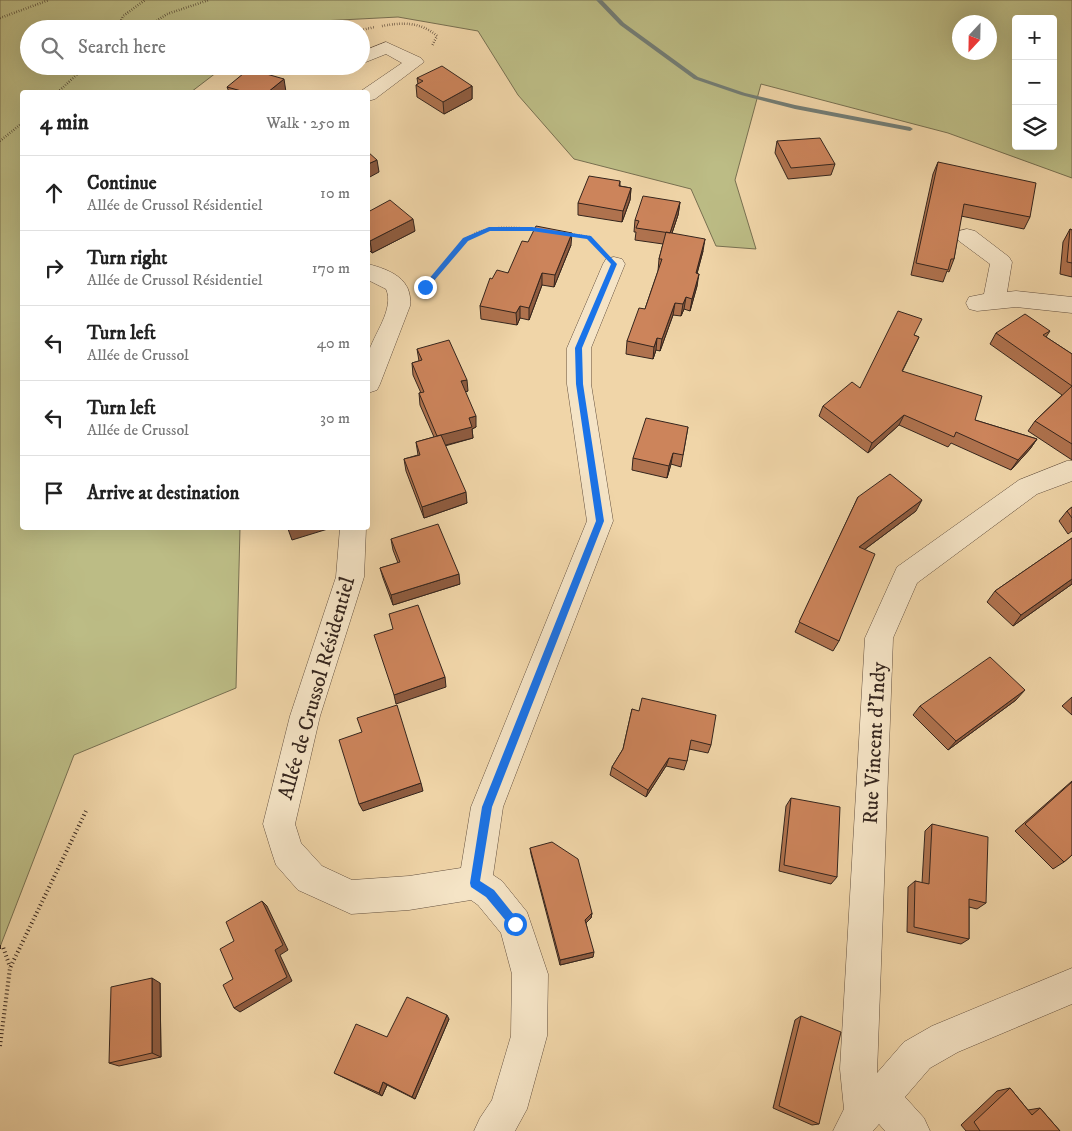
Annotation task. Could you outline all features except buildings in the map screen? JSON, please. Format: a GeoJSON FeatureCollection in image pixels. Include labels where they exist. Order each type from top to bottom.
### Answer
{"type":"FeatureCollection","features":[{"type":"Feature","properties":{"kind":"street"},"geometry":{"type":"LineString","coordinates":[[365,75],[373,91],[414,62],[386,47],[370,55]]}},
{"type":"Feature","properties":{"kind":"street"},"geometry":{"type":"LineString","coordinates":[[967,236],[1001,262],[985,301],[1016,300],[1072,305]]}},
{"type":"Feature","properties":{"kind":"street"},"geometry":{"type":"LineString","coordinates":[[492,1131],[508,1109],[529,1036],[530,974],[515,924],[490,893],[475,883],[487,807],[600,521],[579,384],[579,348],[614,264]]}},
{"type":"Feature","properties":{"kind":"street"},"geometry":{"type":"LineString","coordinates":[[370,273],[395,284],[400,295],[399,306],[370,379]]}},
{"type":"Feature","properties":{"kind":"street","name":"Rue Vincent d'Indy"},"geometry":{"type":"LineString","coordinates":[[865,1114],[858,1070],[879,638],[907,576],[1028,487],[1067,472],[1072,472]]}},
{"type":"Feature","properties":{"kind":"street","name":"Allée de Crussol Résidentiel"},"geometry":{"type":"LineString","coordinates":[[354,530],[350,577],[305,716],[279,824],[288,853],[310,878],[351,897],[409,893],[475,883]]}},
{"type":"Feature","properties":{"kind":"street"},"geometry":{"type":"LineString","coordinates":[[911,1131],[865,1114],[917,1055],[945,1039],[1072,986]]}},
{"type":"Feature","properties":{"kind":"path"},"geometry":{"type":"LineString","coordinates":[[0,18],[49,0]]}},
{"type":"Feature","properties":{"kind":"path"},"geometry":{"type":"LineString","coordinates":[[121,20],[123,16],[145,0]]}},
{"type":"Feature","properties":{"kind":"path"},"geometry":{"type":"LineString","coordinates":[[156,20],[190,5],[209,0]]}},
{"type":"Feature","properties":{"kind":"path"},"geometry":{"type":"LineString","coordinates":[[60,90],[76,75]]}},
{"type":"Feature","properties":{"kind":"path"},"geometry":{"type":"LineString","coordinates":[[0,141],[20,125]]}},
{"type":"Feature","properties":{"kind":"path"},"geometry":{"type":"LineString","coordinates":[[400,295],[425,287],[465,239],[489,229],[511,228],[542,231]]}},
{"type":"Feature","properties":{"kind":"path"},"geometry":{"type":"LineString","coordinates":[[560,233],[589,237],[614,264]]}},
{"type":"Feature","properties":{"kind":"path"},"geometry":{"type":"LineString","coordinates":[[0,1046],[10,968],[86,811]]}},
{"type":"Feature","properties":{"kind":"path"},"geometry":{"type":"LineString","coordinates":[[0,947],[3,947],[10,968]]}},
{"type":"Feature","properties":{"kind":"green space"},"geometry":{"type":"Polygon","coordinates":[[[0,0],[1072,0],[1072,178],[948,133],[761,84],[735,180],[756,249],[716,246],[691,189],[574,159],[518,95],[478,31],[398,17],[340,20],[20,20],[20,75],[213,75],[194,90],[20,90],[20,530],[240,530],[236,688],[74,755],[0,947],[0,0]]]}},
{"type":"Feature","properties":{"kind":"waterway"},"geometry":{"type":"LineString","coordinates":[[599,0],[622,24],[696,78],[743,94],[795,107],[910,129]]}},
{"type":"Feature","properties":{"kind":"route"},"geometry":{"type":"LineString","coordinates":[[425,287],[465,239],[489,229],[532,229],[589,237],[614,264],[579,348],[579,384],[600,521],[487,807],[475,883],[490,893],[515,924]]}}]}
